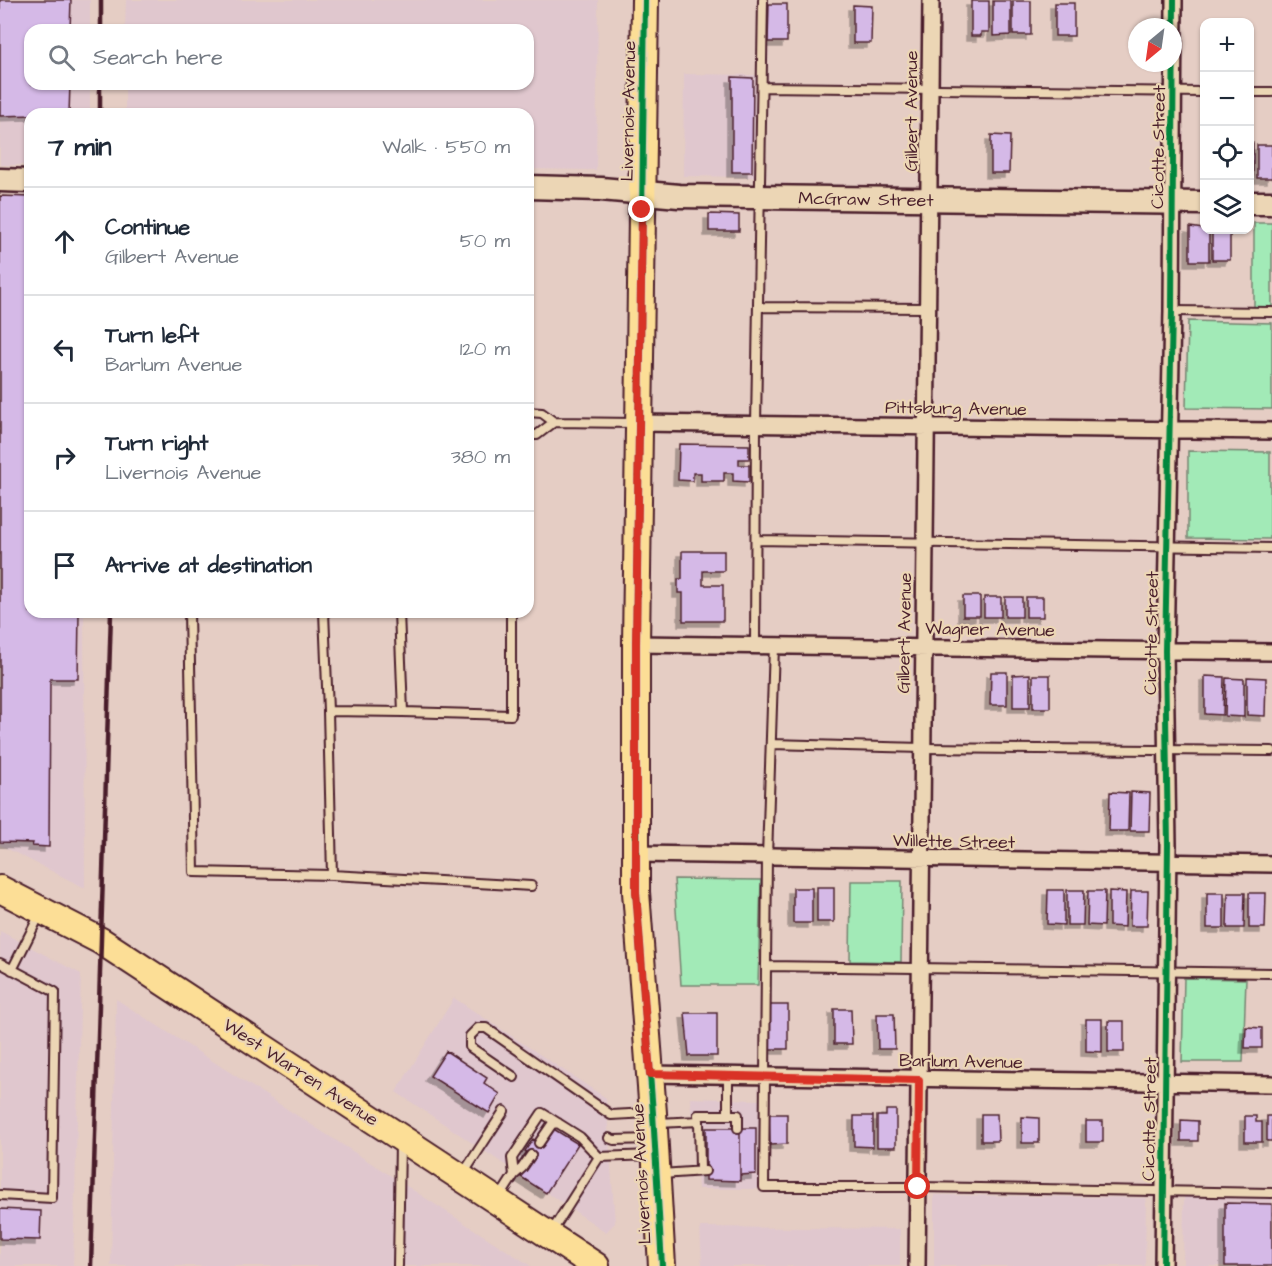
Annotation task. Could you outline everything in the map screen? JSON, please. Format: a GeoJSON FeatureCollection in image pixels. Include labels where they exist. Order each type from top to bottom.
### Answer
{"type":"FeatureCollection","features":[{"type":"Feature","properties":{"kind":"main road","name":"Livernois Avenue"},"geometry":{"type":"LineString","coordinates":[[645,0],[636,644],[636,892],[662,1266]]}},
{"type":"Feature","properties":{"kind":"main road","name":"West Warren Avenue"},"geometry":{"type":"LineString","coordinates":[[0,889],[110,947],[596,1266]]}},
{"type":"Feature","properties":{"kind":"street","name":"Gilbert Avenue"},"geometry":{"type":"LineString","coordinates":[[917,1266],[931,0]]}},
{"type":"Feature","properties":{"kind":"street","name":"Cicotte Street"},"geometry":{"type":"LineString","coordinates":[[1163,1266],[1168,862],[1165,651],[1172,311],[1174,0]]}},
{"type":"Feature","properties":{"kind":"street"},"geometry":{"type":"LineString","coordinates":[[0,180],[24,181]]}},
{"type":"Feature","properties":{"kind":"street","name":"McGraw Street"},"geometry":{"type":"LineString","coordinates":[[534,187],[601,189],[679,196],[760,198],[1200,203]]}},
{"type":"Feature","properties":{"kind":"street"},"geometry":{"type":"LineString","coordinates":[[1254,203],[1272,203]]}},
{"type":"Feature","properties":{"kind":"street","name":"Pittsburg Avenue"},"geometry":{"type":"LineString","coordinates":[[639,423],[1272,431]]}},
{"type":"Feature","properties":{"kind":"street","name":"Wagner Avenue"},"geometry":{"type":"LineString","coordinates":[[636,644],[1272,652]]}},
{"type":"Feature","properties":{"kind":"street","name":"Willette Street"},"geometry":{"type":"LineString","coordinates":[[636,854],[1272,864]]}},
{"type":"Feature","properties":{"kind":"street","name":"Barlum Avenue"},"geometry":{"type":"LineString","coordinates":[[650,1074],[1272,1084]]}},
{"type":"Feature","properties":{"kind":"lane"},"geometry":{"type":"LineString","coordinates":[[755,646],[763,0]]}},
{"type":"Feature","properties":{"kind":"lane"},"geometry":{"type":"LineString","coordinates":[[762,87],[1200,92]]}},
{"type":"Feature","properties":{"kind":"lane"},"geometry":{"type":"LineString","coordinates":[[1254,92],[1272,92]]}},
{"type":"Feature","properties":{"kind":"lane"},"geometry":{"type":"LineString","coordinates":[[759,307],[928,308]]}},
{"type":"Feature","properties":{"kind":"lane"},"geometry":{"type":"LineString","coordinates":[[1172,311],[1272,312]]}},
{"type":"Feature","properties":{"kind":"lane"},"geometry":{"type":"LineString","coordinates":[[534,412],[543,413],[554,422]]}},
{"type":"Feature","properties":{"kind":"lane"},"geometry":{"type":"LineString","coordinates":[[534,435],[554,422],[639,423]]}},
{"type":"Feature","properties":{"kind":"lane"},"geometry":{"type":"LineString","coordinates":[[756,540],[1272,548]]}},
{"type":"Feature","properties":{"kind":"lane"},"geometry":{"type":"LineString","coordinates":[[189,618],[194,872],[332,875],[531,886]]}},
{"type":"Feature","properties":{"kind":"lane"},"geometry":{"type":"LineString","coordinates":[[324,618],[332,875]]}},
{"type":"Feature","properties":{"kind":"lane"},"geometry":{"type":"LineString","coordinates":[[399,618],[403,712]]}},
{"type":"Feature","properties":{"kind":"lane"},"geometry":{"type":"LineString","coordinates":[[328,711],[511,715],[511,618]]}},
{"type":"Feature","properties":{"kind":"lane"},"geometry":{"type":"LineString","coordinates":[[774,646],[768,857],[764,1187],[918,1187],[1272,1193]]}},
{"type":"Feature","properties":{"kind":"lane"},"geometry":{"type":"LineString","coordinates":[[771,744],[922,748],[1272,751]]}},
{"type":"Feature","properties":{"kind":"lane"},"geometry":{"type":"LineString","coordinates":[[12,969],[42,911]]}},
{"type":"Feature","properties":{"kind":"lane"},"geometry":{"type":"LineString","coordinates":[[0,963],[55,992],[52,1198],[0,1195]]}},
{"type":"Feature","properties":{"kind":"lane"},"geometry":{"type":"LineString","coordinates":[[766,966],[1272,973]]}},
{"type":"Feature","properties":{"kind":"lane"},"geometry":{"type":"LineString","coordinates":[[514,1077],[470,1047],[470,1036],[474,1030],[486,1028],[612,1115],[703,1171],[699,1115],[738,1115],[738,1128]]}},
{"type":"Feature","properties":{"kind":"lane"},"geometry":{"type":"LineString","coordinates":[[728,1076],[728,1115]]}},
{"type":"Feature","properties":{"kind":"lane"},"geometry":{"type":"LineString","coordinates":[[461,1178],[504,1111]]}},
{"type":"Feature","properties":{"kind":"lane"},"geometry":{"type":"LineString","coordinates":[[514,1175],[512,1158],[542,1113],[580,1137],[599,1156]]}},
{"type":"Feature","properties":{"kind":"lane"},"geometry":{"type":"LineString","coordinates":[[549,1235],[599,1156],[655,1141],[699,1121]]}},
{"type":"Feature","properties":{"kind":"lane"},"geometry":{"type":"LineString","coordinates":[[539,1143],[552,1124],[558,1124]]}},
{"type":"Feature","properties":{"kind":"lane"},"geometry":{"type":"LineString","coordinates":[[609,1137],[614,1140],[655,1141]]}},
{"type":"Feature","properties":{"kind":"lane"},"geometry":{"type":"LineString","coordinates":[[398,1266],[400,1138]]}},
{"type":"Feature","properties":{"kind":"lane"},"geometry":{"type":"LineString","coordinates":[[497,1201],[531,1155]]}},
{"type":"Feature","properties":{"kind":"shaded area"},"geometry":{"type":"Polygon","coordinates":[[[0,0],[90,0],[90,24],[24,24],[24,90],[90,90],[90,108],[24,108],[24,165],[0,165],[0,0]]]}},
{"type":"Feature","properties":{"kind":"shaded area"},"geometry":{"type":"Polygon","coordinates":[[[126,0],[598,0],[596,170],[534,169],[534,108],[125,108],[125,90],[534,90],[534,24],[125,24],[126,0]]]}},
{"type":"Feature","properties":{"kind":"shaded area"},"geometry":{"type":"Polygon","coordinates":[[[684,74],[756,75],[755,177],[683,176],[684,74]]]}},
{"type":"Feature","properties":{"kind":"shaded area"},"geometry":{"type":"Polygon","coordinates":[[[0,197],[24,529],[24,618],[84,618],[85,888],[0,845],[0,197]]]}},
{"type":"Feature","properties":{"kind":"shaded area"},"geometry":{"type":"Polygon","coordinates":[[[0,931],[81,974],[73,1266],[0,1266],[0,931]]]}},
{"type":"Feature","properties":{"kind":"shaded area"},"geometry":{"type":"Polygon","coordinates":[[[454,998],[606,1098],[615,1223],[606,1232],[396,1092],[454,998]]]}},
{"type":"Feature","properties":{"kind":"shaded area"},"geometry":{"type":"Polygon","coordinates":[[[116,999],[531,1266],[111,1266],[116,999]]]}},
{"type":"Feature","properties":{"kind":"shaded area"},"geometry":{"type":"Polygon","coordinates":[[[690,1098],[759,1100],[758,1189],[698,1189],[690,1098]]]}},
{"type":"Feature","properties":{"kind":"shaded area"},"geometry":{"type":"Polygon","coordinates":[[[934,1195],[1146,1198],[1145,1266],[934,1266],[934,1195]]]}},
{"type":"Feature","properties":{"kind":"shaded area"},"geometry":{"type":"Polygon","coordinates":[[[1184,1197],[1272,1199],[1272,1266],[1183,1266],[1184,1197]]]}},
{"type":"Feature","properties":{"kind":"shaded area"},"geometry":{"type":"Polygon","coordinates":[[[700,1227],[900,1229],[900,1266],[702,1266],[700,1227]]]}},
{"type":"Feature","properties":{"kind":"green space"},"geometry":{"type":"Polygon","coordinates":[[[1254,223],[1272,223],[1272,308],[1254,308],[1254,223]]]}},
{"type":"Feature","properties":{"kind":"green space"},"geometry":{"type":"Polygon","coordinates":[[[1188,321],[1272,323],[1272,409],[1186,408],[1188,321]]]}},
{"type":"Feature","properties":{"kind":"green space"},"geometry":{"type":"Polygon","coordinates":[[[1188,451],[1270,452],[1270,539],[1188,538],[1188,451]]]}},
{"type":"Feature","properties":{"kind":"green space"},"geometry":{"type":"Polygon","coordinates":[[[674,879],[761,880],[758,985],[681,985],[674,879]]]}},
{"type":"Feature","properties":{"kind":"green space"},"geometry":{"type":"Polygon","coordinates":[[[851,881],[902,881],[901,962],[850,961],[851,881]]]}},
{"type":"Feature","properties":{"kind":"green space"},"geometry":{"type":"Polygon","coordinates":[[[1184,978],[1246,979],[1243,1062],[1182,1062],[1184,978]]]}},
{"type":"Feature","properties":{"kind":"building"},"geometry":{"type":"Polygon","coordinates":[[[0,0],[71,0],[70,24],[24,24],[24,90],[70,90],[69,108],[24,108],[24,115],[0,116],[0,0]]]}},
{"type":"Feature","properties":{"kind":"building"},"geometry":{"type":"Polygon","coordinates":[[[971,1],[989,1],[989,32],[981,32],[981,36],[971,36],[971,1]]]}},
{"type":"Feature","properties":{"kind":"building"},"geometry":{"type":"Polygon","coordinates":[[[993,1],[1011,1],[1011,35],[993,36],[993,1]]]}},
{"type":"Feature","properties":{"kind":"building"},"geometry":{"type":"Polygon","coordinates":[[[1013,1],[1031,1],[1031,35],[1013,35],[1013,1]]]}},
{"type":"Feature","properties":{"kind":"building"},"geometry":{"type":"Polygon","coordinates":[[[1055,3],[1074,3],[1074,36],[1055,36],[1055,3]]]}},
{"type":"Feature","properties":{"kind":"building"},"geometry":{"type":"Polygon","coordinates":[[[769,4],[787,4],[787,42],[768,42],[769,4]]]}},
{"type":"Feature","properties":{"kind":"building"},"geometry":{"type":"Polygon","coordinates":[[[853,5],[872,6],[871,43],[853,43],[853,5]]]}},
{"type":"Feature","properties":{"kind":"building"},"geometry":{"type":"Polygon","coordinates":[[[732,77],[753,78],[752,172],[732,172],[732,77]]]}},
{"type":"Feature","properties":{"kind":"building"},"geometry":{"type":"Polygon","coordinates":[[[991,135],[1010,136],[1009,173],[991,173],[991,135]]]}},
{"type":"Feature","properties":{"kind":"building"},"geometry":{"type":"Polygon","coordinates":[[[1257,145],[1272,145],[1272,178],[1257,178],[1257,145]]]}},
{"type":"Feature","properties":{"kind":"building"},"geometry":{"type":"Polygon","coordinates":[[[0,196],[24,197],[24,618],[79,618],[78,679],[50,679],[49,847],[32,846],[33,843],[0,842],[0,196]]]}},
{"type":"Feature","properties":{"kind":"building"},"geometry":{"type":"Polygon","coordinates":[[[709,214],[739,215],[739,231],[709,231],[709,214]]]}},
{"type":"Feature","properties":{"kind":"building"},"geometry":{"type":"Polygon","coordinates":[[[1190,227],[1200,229],[1200,234],[1209,234],[1209,261],[1190,261],[1190,227]]]}},
{"type":"Feature","properties":{"kind":"building"},"geometry":{"type":"Polygon","coordinates":[[[1212,234],[1230,234],[1230,260],[1212,260],[1212,234]]]}},
{"type":"Feature","properties":{"kind":"building"},"geometry":{"type":"Polygon","coordinates":[[[679,444],[749,445],[749,459],[739,459],[739,465],[749,465],[749,482],[733,481],[733,473],[724,473],[724,481],[701,481],[701,473],[693,473],[693,481],[678,480],[679,444]]]}},
{"type":"Feature","properties":{"kind":"building"},"geometry":{"type":"Polygon","coordinates":[[[682,551],[724,551],[724,571],[703,571],[703,585],[723,585],[723,621],[683,621],[683,593],[678,593],[678,579],[682,579],[682,551]]]}},
{"type":"Feature","properties":{"kind":"building"},"geometry":{"type":"Polygon","coordinates":[[[963,596],[980,596],[980,616],[963,616],[963,596]]]}},
{"type":"Feature","properties":{"kind":"building"},"geometry":{"type":"Polygon","coordinates":[[[984,597],[1001,597],[1001,617],[984,617],[984,597]]]}},
{"type":"Feature","properties":{"kind":"building"},"geometry":{"type":"Polygon","coordinates":[[[1005,597],[1022,597],[1022,617],[1005,617],[1005,597]]]}},
{"type":"Feature","properties":{"kind":"building"},"geometry":{"type":"Polygon","coordinates":[[[1026,597],[1043,597],[1043,617],[1026,617],[1026,597]]]}},
{"type":"Feature","properties":{"kind":"building"},"geometry":{"type":"Polygon","coordinates":[[[991,672],[1007,672],[1007,705],[990,705],[991,672]]]}},
{"type":"Feature","properties":{"kind":"building"},"geometry":{"type":"Polygon","coordinates":[[[1030,674],[1030,707],[1013,707],[1013,675],[1030,674]]]}},
{"type":"Feature","properties":{"kind":"building"},"geometry":{"type":"Polygon","coordinates":[[[1033,675],[1050,675],[1050,708],[1033,708],[1033,675]]]}},
{"type":"Feature","properties":{"kind":"building"},"geometry":{"type":"Polygon","coordinates":[[[1205,676],[1224,677],[1223,715],[1205,714],[1205,676]]]}},
{"type":"Feature","properties":{"kind":"building"},"geometry":{"type":"Polygon","coordinates":[[[1247,677],[1266,678],[1265,716],[1247,715],[1247,677]]]}},
{"type":"Feature","properties":{"kind":"building"},"geometry":{"type":"Polygon","coordinates":[[[1226,678],[1244,679],[1244,717],[1225,716],[1226,678]]]}},
{"type":"Feature","properties":{"kind":"building"},"geometry":{"type":"Polygon","coordinates":[[[1110,792],[1129,793],[1128,831],[1109,831],[1110,792]]]}},
{"type":"Feature","properties":{"kind":"building"},"geometry":{"type":"Polygon","coordinates":[[[1131,792],[1150,793],[1149,831],[1130,831],[1131,792]]]}},
{"type":"Feature","properties":{"kind":"building"},"geometry":{"type":"Polygon","coordinates":[[[817,887],[834,887],[834,922],[817,922],[817,887]]]}},
{"type":"Feature","properties":{"kind":"building"},"geometry":{"type":"Polygon","coordinates":[[[793,888],[812,888],[812,923],[793,923],[793,888]]]}},
{"type":"Feature","properties":{"kind":"building"},"geometry":{"type":"Polygon","coordinates":[[[1048,890],[1064,890],[1064,925],[1047,924],[1048,890]]]}},
{"type":"Feature","properties":{"kind":"building"},"geometry":{"type":"Polygon","coordinates":[[[1067,890],[1084,890],[1083,925],[1067,925],[1067,890]]]}},
{"type":"Feature","properties":{"kind":"building"},"geometry":{"type":"Polygon","coordinates":[[[1088,891],[1105,891],[1104,926],[1087,925],[1088,891]]]}},
{"type":"Feature","properties":{"kind":"building"},"geometry":{"type":"Polygon","coordinates":[[[1109,891],[1126,892],[1125,927],[1109,926],[1109,891]]]}},
{"type":"Feature","properties":{"kind":"building"},"geometry":{"type":"Polygon","coordinates":[[[1131,891],[1148,891],[1147,926],[1130,926],[1131,891]]]}},
{"type":"Feature","properties":{"kind":"building"},"geometry":{"type":"Polygon","coordinates":[[[1207,893],[1224,893],[1224,928],[1207,928],[1207,893]]]}},
{"type":"Feature","properties":{"kind":"building"},"geometry":{"type":"Polygon","coordinates":[[[1228,893],[1245,893],[1244,928],[1227,928],[1228,893]]]}},
{"type":"Feature","properties":{"kind":"building"},"geometry":{"type":"Polygon","coordinates":[[[1249,893],[1266,893],[1265,928],[1249,928],[1249,893]]]}},
{"type":"Feature","properties":{"kind":"building"},"geometry":{"type":"Polygon","coordinates":[[[770,1005],[788,1005],[788,1049],[769,1049],[770,1005]]]}},
{"type":"Feature","properties":{"kind":"building"},"geometry":{"type":"Polygon","coordinates":[[[834,1009],[851,1009],[852,1044],[834,1044],[834,1009]]]}},
{"type":"Feature","properties":{"kind":"building"},"geometry":{"type":"Polygon","coordinates":[[[685,1013],[717,1013],[717,1056],[689,1056],[685,1013]]]}},
{"type":"Feature","properties":{"kind":"building"},"geometry":{"type":"Polygon","coordinates":[[[877,1014],[894,1014],[895,1049],[878,1049],[877,1014]]]}},
{"type":"Feature","properties":{"kind":"building"},"geometry":{"type":"Polygon","coordinates":[[[1086,1019],[1102,1019],[1102,1052],[1086,1051],[1086,1019]]]}},
{"type":"Feature","properties":{"kind":"building"},"geometry":{"type":"Polygon","coordinates":[[[1108,1021],[1124,1021],[1124,1052],[1108,1052],[1108,1021]]]}},
{"type":"Feature","properties":{"kind":"building"},"geometry":{"type":"Polygon","coordinates":[[[1246,1027],[1262,1028],[1262,1048],[1245,1048],[1246,1027]]]}},
{"type":"Feature","properties":{"kind":"building"},"geometry":{"type":"Polygon","coordinates":[[[446,1051],[487,1078],[484,1083],[500,1094],[489,1113],[430,1076],[446,1051]]]}},
{"type":"Feature","properties":{"kind":"building"},"geometry":{"type":"Polygon","coordinates":[[[886,1110],[896,1110],[896,1147],[877,1147],[877,1116],[886,1116],[886,1110]]]}},
{"type":"Feature","properties":{"kind":"building"},"geometry":{"type":"Polygon","coordinates":[[[769,1114],[787,1114],[787,1144],[770,1145],[769,1114]]]}},
{"type":"Feature","properties":{"kind":"building"},"geometry":{"type":"Polygon","coordinates":[[[981,1114],[997,1114],[998,1141],[981,1141],[981,1114]]]}},
{"type":"Feature","properties":{"kind":"building"},"geometry":{"type":"Polygon","coordinates":[[[854,1116],[873,1116],[873,1147],[854,1146],[854,1116]]]}},
{"type":"Feature","properties":{"kind":"building"},"geometry":{"type":"Polygon","coordinates":[[[1245,1116],[1256,1116],[1256,1122],[1262,1122],[1262,1142],[1245,1142],[1245,1116]]]}},
{"type":"Feature","properties":{"kind":"building"},"geometry":{"type":"Polygon","coordinates":[[[1267,1116],[1272,1116],[1272,1141],[1267,1141],[1267,1116]]]}},
{"type":"Feature","properties":{"kind":"building"},"geometry":{"type":"Polygon","coordinates":[[[1022,1117],[1039,1118],[1039,1143],[1022,1143],[1022,1117]]]}},
{"type":"Feature","properties":{"kind":"building"},"geometry":{"type":"Polygon","coordinates":[[[1181,1120],[1198,1121],[1198,1141],[1181,1141],[1181,1120]]]}},
{"type":"Feature","properties":{"kind":"building"},"geometry":{"type":"Polygon","coordinates":[[[1086,1121],[1103,1121],[1103,1142],[1086,1142],[1086,1121]]]}},
{"type":"Feature","properties":{"kind":"building"},"geometry":{"type":"Polygon","coordinates":[[[552,1128],[578,1144],[546,1193],[521,1177],[532,1156],[525,1151],[533,1139],[541,1145],[552,1128]]]}},
{"type":"Feature","properties":{"kind":"building"},"geometry":{"type":"Polygon","coordinates":[[[706,1128],[740,1128],[740,1181],[706,1180],[706,1128]]]}},
{"type":"Feature","properties":{"kind":"building"},"geometry":{"type":"Polygon","coordinates":[[[740,1128],[756,1128],[756,1174],[740,1175],[740,1128]]]}},
{"type":"Feature","properties":{"kind":"building"},"geometry":{"type":"Polygon","coordinates":[[[1225,1203],[1272,1204],[1272,1266],[1225,1266],[1225,1203]]]}},
{"type":"Feature","properties":{"kind":"building"},"geometry":{"type":"Polygon","coordinates":[[[0,1209],[41,1211],[40,1240],[0,1239],[0,1209]]]}},
{"type":"Feature","properties":{"kind":"railway"},"geometry":{"type":"LineString","coordinates":[[101,0],[101,24]]}},
{"type":"Feature","properties":{"kind":"railway"},"geometry":{"type":"LineString","coordinates":[[100,90],[100,108]]}},
{"type":"Feature","properties":{"kind":"railway"},"geometry":{"type":"LineString","coordinates":[[91,1266],[111,618]]}},
{"type":"Feature","properties":{"kind":"cycle path"},"geometry":{"type":"LineString","coordinates":[[645,0],[636,644],[636,892],[662,1266]]}},
{"type":"Feature","properties":{"kind":"cycle path"},"geometry":{"type":"LineString","coordinates":[[1163,1266],[1168,845],[1165,651],[1172,311],[1174,0]]}},
{"type":"Feature","properties":{"kind":"route"},"geometry":{"type":"LineString","coordinates":[[642,210],[636,644],[636,892],[650,1074],[919,1080],[918,1187]]}}]}
